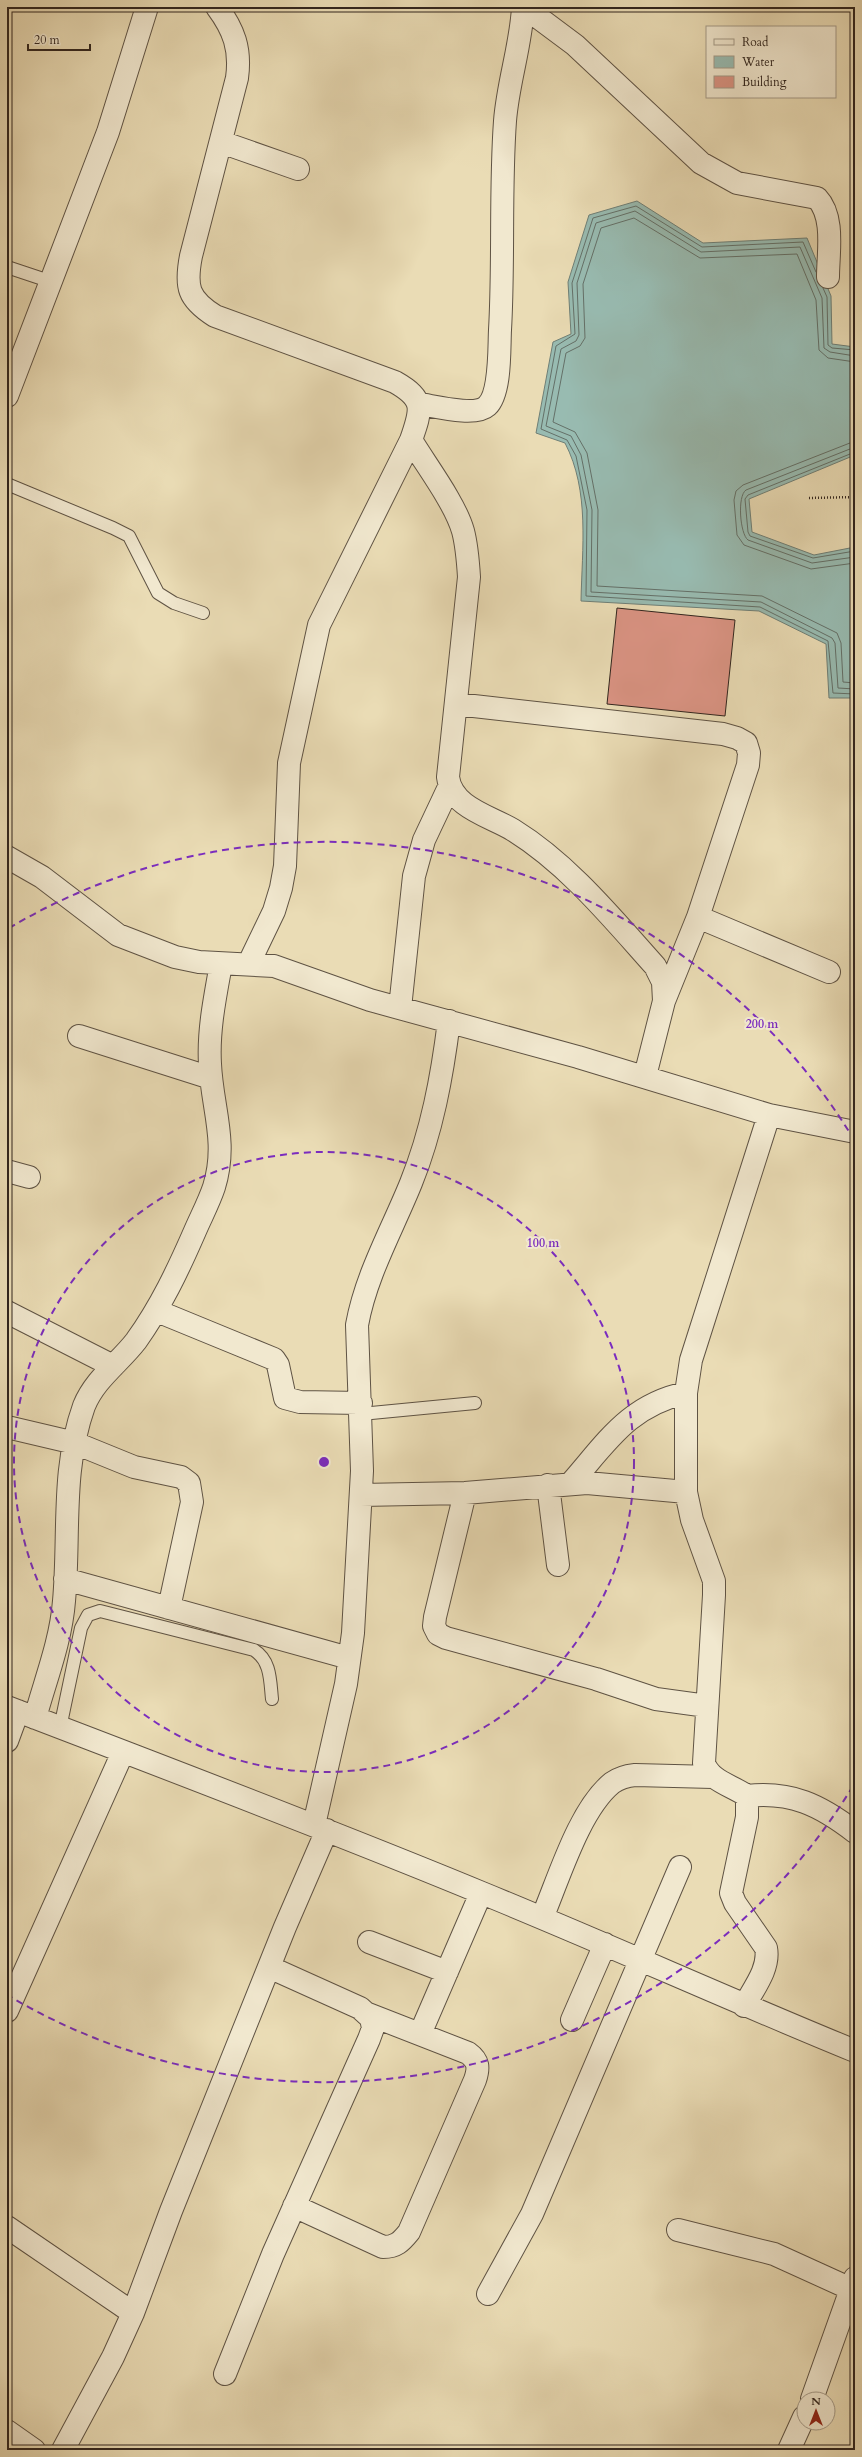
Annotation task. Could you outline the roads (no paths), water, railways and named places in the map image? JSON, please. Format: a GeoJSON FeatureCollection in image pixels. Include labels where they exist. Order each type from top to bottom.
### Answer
{"type":"FeatureCollection","features":[{"type":"Feature","properties":{"kind":"street"},"geometry":{"type":"LineString","coordinates":[[7,396],[52,282],[108,132],[148,7]]}},
{"type":"Feature","properties":{"kind":"street"},"geometry":{"type":"LineString","coordinates":[[217,7],[231,26],[237,43],[239,60],[221,142],[187,274],[190,293],[198,305],[215,316],[395,382],[412,392],[419,404],[418,420],[411,440],[319,625],[289,763],[287,841],[281,888],[274,911],[249,963]]}},
{"type":"Feature","properties":{"kind":"street"},"geometry":{"type":"LineString","coordinates":[[419,404],[477,411],[487,406],[493,396],[497,383],[505,118],[520,41],[524,7],[575,45],[701,164],[720,176],[754,188],[817,198],[824,205],[828,217],[828,278]]}},
{"type":"Feature","properties":{"kind":"street"},"geometry":{"type":"LineString","coordinates":[[221,142],[298,169]]}},
{"type":"Feature","properties":{"kind":"street"},"geometry":{"type":"LineString","coordinates":[[411,440],[453,510],[462,530],[467,554],[469,577],[448,777],[449,787],[456,797],[467,806],[513,830],[581,886],[655,966],[662,982],[664,1001]]}},
{"type":"Feature","properties":{"kind":"street"},"geometry":{"type":"LineString","coordinates":[[456,704],[723,734],[737,738],[746,743],[749,753],[748,765],[698,917],[664,1001],[645,1076]]}},
{"type":"Feature","properties":{"kind":"street"},"geometry":{"type":"LineString","coordinates":[[400,1008],[414,876],[424,840],[449,787]]}},
{"type":"Feature","properties":{"kind":"street"},"geometry":{"type":"LineString","coordinates":[[7,857],[42,877],[118,935],[175,957],[199,962],[221,964],[249,963],[274,966],[298,973],[364,998],[645,1076],[769,1115],[855,1132]]}},
{"type":"Feature","properties":{"kind":"street"},"geometry":{"type":"LineString","coordinates":[[698,917],[829,972]]}},
{"type":"Feature","properties":{"kind":"street"},"geometry":{"type":"LineString","coordinates":[[7,1741],[58,1636],[64,1604],[67,1492],[75,1443],[85,1405],[102,1377],[134,1343],[157,1311],[176,1273],[214,1188],[219,1167],[221,1149],[220,1126],[211,1078],[212,1020],[221,964]]}},
{"type":"Feature","properties":{"kind":"street"},"geometry":{"type":"LineString","coordinates":[[63,2450],[113,2357],[133,2313],[171,2211],[269,1968],[320,1828],[346,1684],[354,1615],[361,1495],[361,1409],[357,1325],[361,1302],[411,1184],[430,1131],[444,1060],[449,1021]]}},
{"type":"Feature","properties":{"kind":"street"},"geometry":{"type":"LineString","coordinates":[[78,1036],[211,1078]]}},
{"type":"Feature","properties":{"kind":"street"},"geometry":{"type":"LineString","coordinates":[[769,1115],[691,1360],[686,1393],[686,1492],[690,1514],[714,1580],[704,1762],[707,1771],[713,1777],[746,1796],[781,1794],[826,1813],[855,1832]]}},
{"type":"Feature","properties":{"kind":"street"},"geometry":{"type":"LineString","coordinates":[[7,1171],[29,1177]]}},
{"type":"Feature","properties":{"kind":"street"},"geometry":{"type":"LineString","coordinates":[[157,1311],[274,1359],[280,1371],[285,1398],[300,1402],[361,1409]]}},
{"type":"Feature","properties":{"kind":"street"},"geometry":{"type":"LineString","coordinates":[[7,1312],[113,1366]]}},
{"type":"Feature","properties":{"kind":"street"},"geometry":{"type":"LineString","coordinates":[[571,1483],[633,1416],[654,1402],[686,1393]]}},
{"type":"Feature","properties":{"kind":"street"},"geometry":{"type":"LineString","coordinates":[[7,1426],[75,1443],[134,1466],[181,1477],[189,1483],[192,1502],[169,1608]]}},
{"type":"Feature","properties":{"kind":"street"},"geometry":{"type":"LineString","coordinates":[[361,1495],[465,1493],[571,1483],[587,1483],[686,1492]]}},
{"type":"Feature","properties":{"kind":"street"},"geometry":{"type":"LineString","coordinates":[[548,1485],[558,1565]]}},
{"type":"Feature","properties":{"kind":"street"},"geometry":{"type":"LineString","coordinates":[[465,1493],[437,1606],[434,1626],[438,1634],[446,1638],[596,1679],[656,1699],[707,1706]]}},
{"type":"Feature","properties":{"kind":"street"},"geometry":{"type":"LineString","coordinates":[[65,1579],[349,1658]]}},
{"type":"Feature","properties":{"kind":"street"},"geometry":{"type":"LineString","coordinates":[[20,1712],[320,1828],[481,1893],[640,1959],[744,2006],[855,2051]]}},
{"type":"Feature","properties":{"kind":"street"},"geometry":{"type":"LineString","coordinates":[[7,2011],[123,1752]]}},
{"type":"Feature","properties":{"kind":"street"},"geometry":{"type":"LineString","coordinates":[[542,1918],[582,1823],[596,1801],[612,1783],[622,1777],[652,1774],[713,1777]]}},
{"type":"Feature","properties":{"kind":"street"},"geometry":{"type":"LineString","coordinates":[[744,2006],[766,1966],[768,1956],[766,1948],[735,1903],[731,1893],[748,1817],[746,1796]]}},
{"type":"Feature","properties":{"kind":"street"},"geometry":{"type":"LineString","coordinates":[[488,2294],[532,2214],[680,1867]]}},
{"type":"Feature","properties":{"kind":"street"},"geometry":{"type":"LineString","coordinates":[[420,2034],[481,1893]]}},
{"type":"Feature","properties":{"kind":"street"},"geometry":{"type":"LineString","coordinates":[[369,1942],[447,1972]]}},
{"type":"Feature","properties":{"kind":"street"},"geometry":{"type":"LineString","coordinates":[[572,2020],[605,1944]]}},
{"type":"Feature","properties":{"kind":"street"},"geometry":{"type":"LineString","coordinates":[[269,1968],[360,2008],[368,2014],[468,2053],[476,2059],[478,2069],[409,2232],[400,2243],[392,2247],[383,2247],[294,2206]]}},
{"type":"Feature","properties":{"kind":"street"},"geometry":{"type":"LineString","coordinates":[[225,2374],[294,2206],[369,2039],[372,2028],[368,2014]]}},
{"type":"Feature","properties":{"kind":"street"},"geometry":{"type":"LineString","coordinates":[[7,2228],[133,2313]]}},
{"type":"Feature","properties":{"kind":"street"},"geometry":{"type":"LineString","coordinates":[[678,2230],[774,2254],[853,2284],[815,2391]]}},
{"type":"Feature","properties":{"kind":"street"},"geometry":{"type":"LineString","coordinates":[[7,2431],[34,2450]]}},
{"type":"Feature","properties":{"kind":"street"},"geometry":{"type":"LineString","coordinates":[[789,2450],[798,2431]]}},
{"type":"Feature","properties":{"kind":"lane"},"geometry":{"type":"LineString","coordinates":[[7,267],[52,282]]}},
{"type":"Feature","properties":{"kind":"lane"},"geometry":{"type":"LineString","coordinates":[[7,484],[129,536],[158,593],[174,603],[203,613]]}},
{"type":"Feature","properties":{"kind":"lane"},"geometry":{"type":"LineString","coordinates":[[361,1409],[475,1403]]}},
{"type":"Feature","properties":{"kind":"lane"},"geometry":{"type":"LineString","coordinates":[[60,1728],[81,1628],[88,1615],[100,1611],[254,1650],[262,1655],[267,1664],[272,1699]]}},
{"type":"Feature","properties":{"kind":"water"},"geometry":{"type":"Polygon","coordinates":[[[637,201],[703,243],[807,238],[831,296],[832,344],[855,347],[855,455],[749,499],[752,532],[814,555],[855,547],[855,698],[829,698],[826,644],[759,611],[581,601],[583,520],[578,480],[573,461],[565,443],[536,433],[553,342],[571,334],[568,282],[589,215],[637,201]]]}}]}
